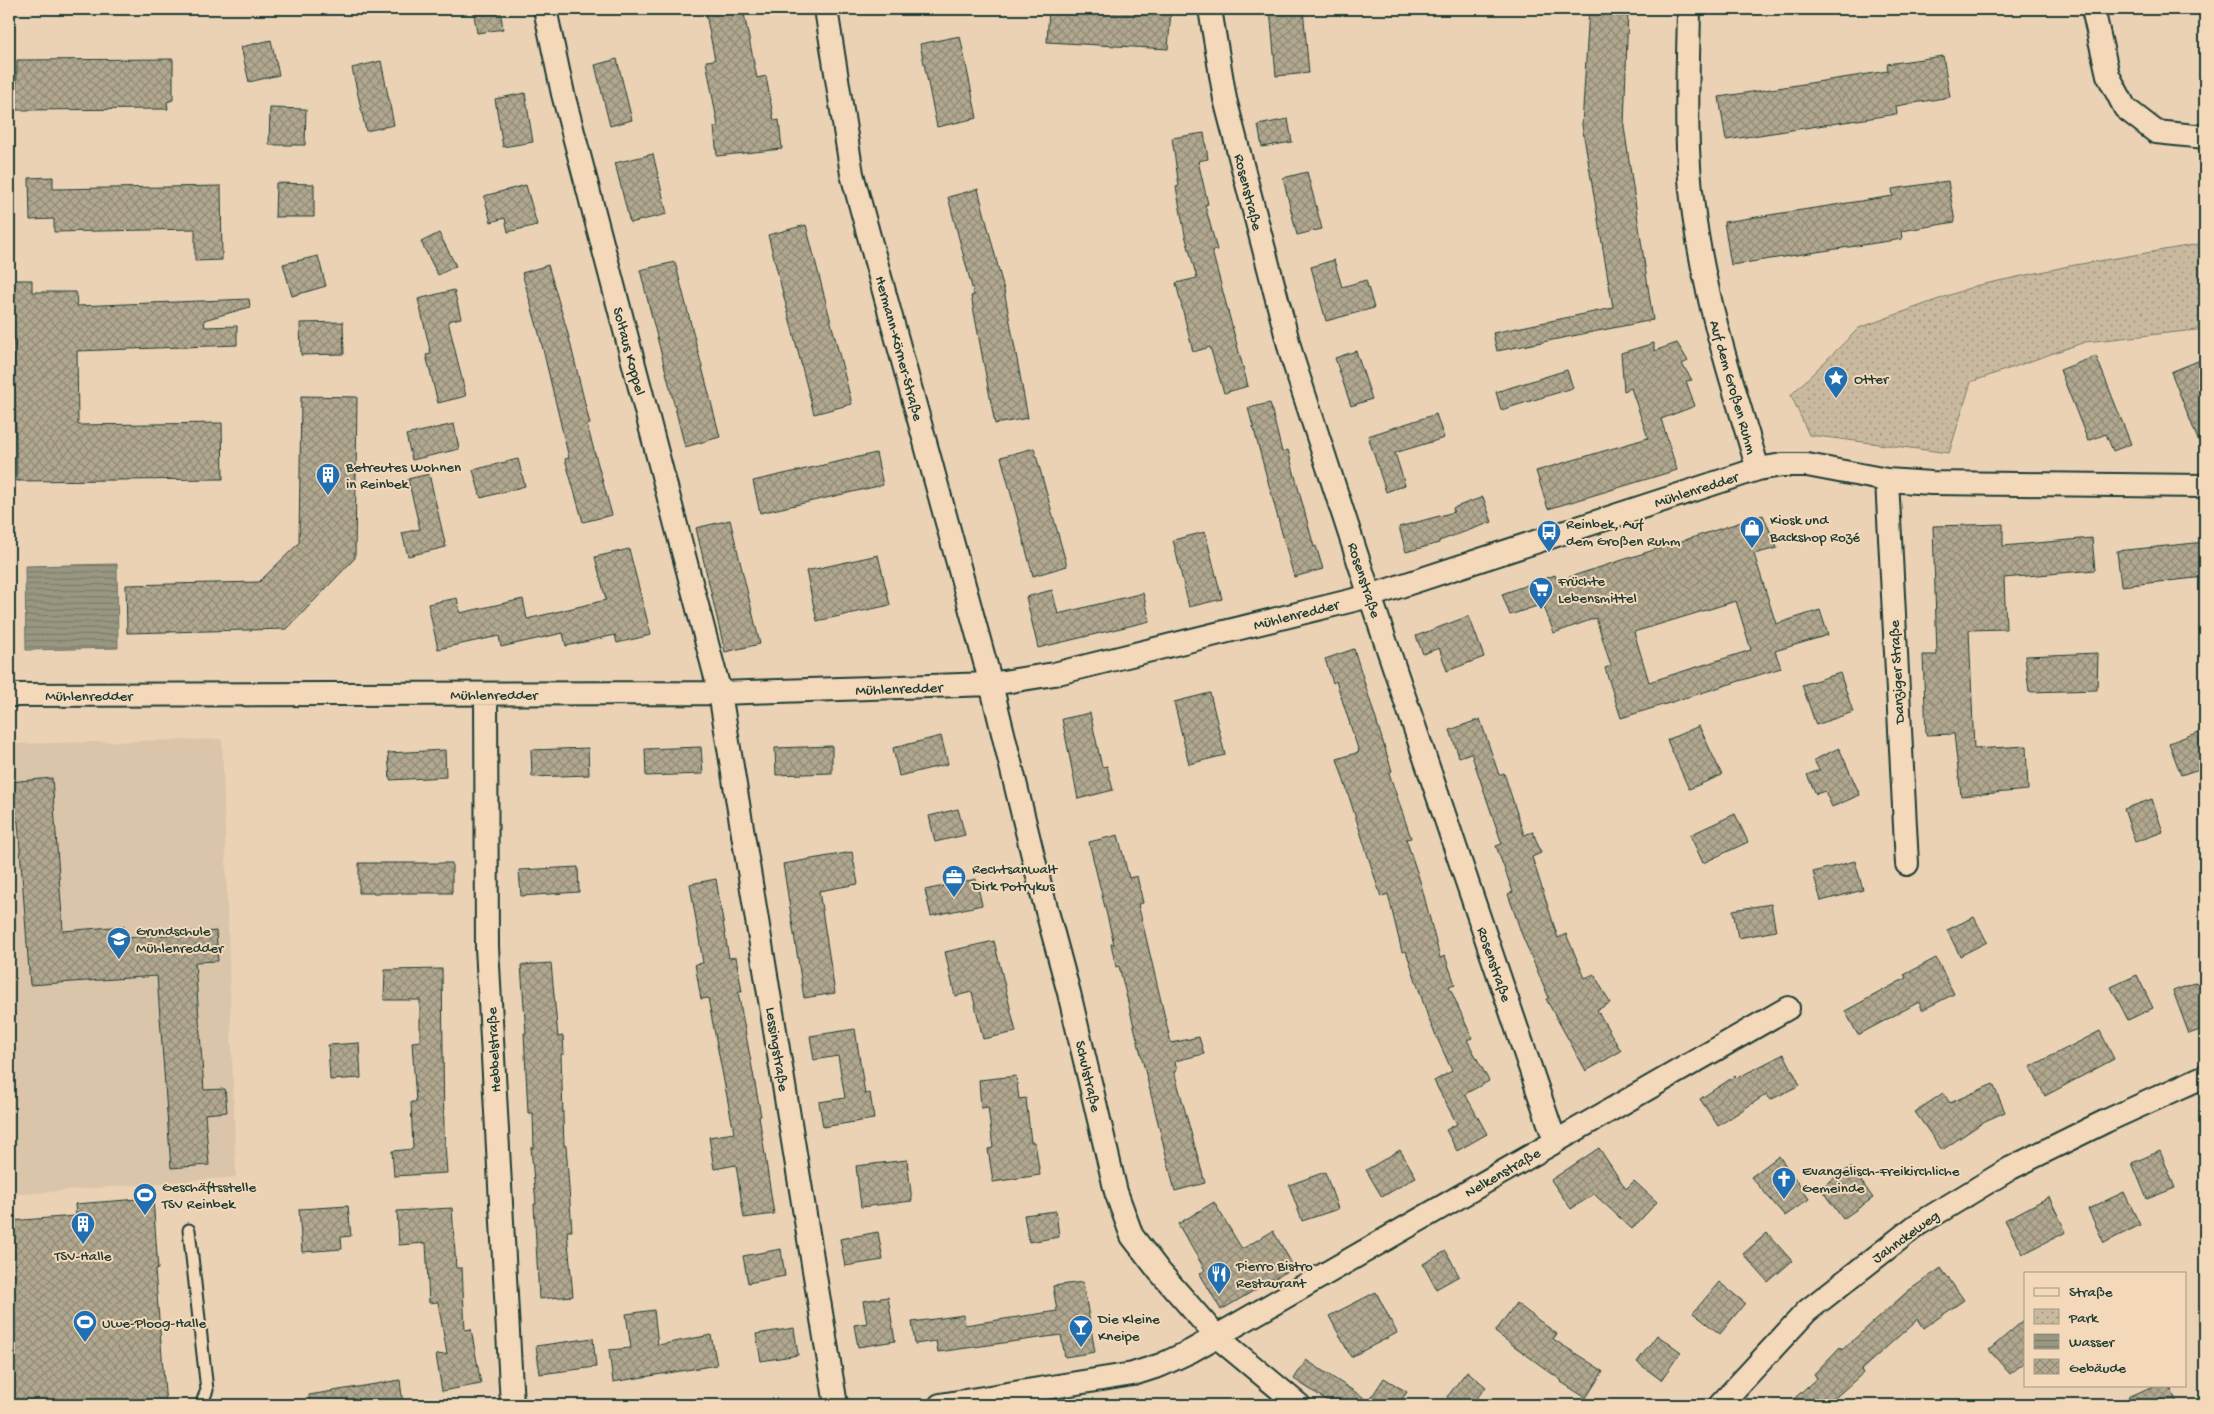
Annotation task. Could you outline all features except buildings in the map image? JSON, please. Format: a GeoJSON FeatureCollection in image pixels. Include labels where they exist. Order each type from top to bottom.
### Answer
{"type":"FeatureCollection","features":[{"type":"Feature","properties":{"kind":"street","name":"Soltaus Koppel"},"geometry":{"type":"LineString","coordinates":[[545,9],[563,94],[720,693]]}},
{"type":"Feature","properties":{"kind":"street","name":"Hermann-Körner-Straße"},"geometry":{"type":"LineString","coordinates":[[826,9],[852,174],[991,684]]}},
{"type":"Feature","properties":{"kind":"street","name":"Rosenstraße"},"geometry":{"type":"LineString","coordinates":[[1210,9],[1225,99],[1292,357],[1370,596],[1555,1142]]}},
{"type":"Feature","properties":{"kind":"street","name":"Auf dem Großen Ruhm"},"geometry":{"type":"LineString","coordinates":[[1690,9],[1688,147],[1693,207],[1712,312],[1758,469],[1782,465],[1807,465],[1887,480],[1931,483],[2205,486]]}},
{"type":"Feature","properties":{"kind":"street"},"geometry":{"type":"LineString","coordinates":[[2092,9],[2108,75],[2125,108],[2156,132],[2205,137]]}},
{"type":"Feature","properties":{"kind":"street","name":"Mühlenredder"},"geometry":{"type":"LineString","coordinates":[[9,695],[720,693],[991,684],[1054,674],[1370,596],[1758,469]]}},
{"type":"Feature","properties":{"kind":"street","name":"Danziger Straße"},"geometry":{"type":"LineString","coordinates":[[1887,480],[1906,864]]}},
{"type":"Feature","properties":{"kind":"street","name":"Schulstraße"},"geometry":{"type":"LineString","coordinates":[[991,684],[1069,993],[1116,1192],[1132,1236],[1159,1272],[1216,1336],[1299,1405]]}},
{"type":"Feature","properties":{"kind":"street","name":"Lessingstraße"},"geometry":{"type":"LineString","coordinates":[[720,693],[836,1405]]}},
{"type":"Feature","properties":{"kind":"street","name":"Hebbelstraße"},"geometry":{"type":"LineString","coordinates":[[486,694],[487,948],[512,1405]]}},
{"type":"Feature","properties":{"kind":"street","name":"Nelkenstraße"},"geometry":{"type":"LineString","coordinates":[[940,1405],[1132,1374],[1162,1365],[1216,1336],[1788,1008]]}},
{"type":"Feature","properties":{"kind":"street","name":"Jahnckeweg"},"geometry":{"type":"LineString","coordinates":[[1720,1405],[1807,1310],[1917,1225],[2011,1168],[2106,1121],[2205,1076]]}},
{"type":"Feature","properties":{"kind":"lane"},"geometry":{"type":"LineString","coordinates":[[189,1230],[206,1390],[201,1405]]}},
{"type":"Feature","properties":{"kind":"shaded area","name":"Grundschule Mühlenredder"},"geometry":{"type":"Polygon","coordinates":[[[222,739],[236,1177],[9,1195],[9,744],[222,739]]]}},
{"type":"Feature","properties":{"kind":"green space"},"geometry":{"type":"Polygon","coordinates":[[[2205,243],[2205,329],[2085,342],[1971,382],[1949,453],[1809,435],[1791,395],[1859,328],[1975,286],[2069,266],[2205,243]]]}},
{"type":"Feature","properties":{"kind":"water"},"geometry":{"type":"Polygon","coordinates":[[[117,564],[118,648],[26,650],[25,566],[117,564]]]}},
{"type":"Feature","properties":{"kind":"place","name":"Otter"},"geometry":{"type":"Point","coordinates":[1836,399]}},
{"type":"Feature","properties":{"kind":"place","name":"Betreutes Wohnen in Reinbek"},"geometry":{"type":"Point","coordinates":[328,496]}},
{"type":"Feature","properties":{"kind":"place","name":"Kiosk und Backshop Rozé"},"geometry":{"type":"Point","coordinates":[1752,549]}},
{"type":"Feature","properties":{"kind":"place","name":"Reinbek, Auf dem Großen Ruhm"},"geometry":{"type":"Point","coordinates":[1549,553]}},
{"type":"Feature","properties":{"kind":"place","name":"Früchte Lebensmittel"},"geometry":{"type":"Point","coordinates":[1541,610]}},
{"type":"Feature","properties":{"kind":"place","name":"Rechtsanwalt Dirk Potrykus"},"geometry":{"type":"Point","coordinates":[954,898]}},
{"type":"Feature","properties":{"kind":"place","name":"Grundschule Mühlenredder"},"geometry":{"type":"Point","coordinates":[119,960]}},
{"type":"Feature","properties":{"kind":"place","name":"Evangelisch-Freikirchliche Gemeinde"},"geometry":{"type":"Point","coordinates":[1784,1200]}},
{"type":"Feature","properties":{"kind":"place","name":"Geschäftsstelle TSV Reinbek"},"geometry":{"type":"Point","coordinates":[145,1216]}},
{"type":"Feature","properties":{"kind":"place","name":"TSV-Halle"},"geometry":{"type":"Point","coordinates":[83,1245]}},
{"type":"Feature","properties":{"kind":"place","name":"Pierro Bistro Restaurant"},"geometry":{"type":"Point","coordinates":[1219,1295]}},
{"type":"Feature","properties":{"kind":"place","name":"Uwe-Ploog-Halle"},"geometry":{"type":"Point","coordinates":[85,1343]}},
{"type":"Feature","properties":{"kind":"place","name":"Die Kleine Kneipe"},"geometry":{"type":"Point","coordinates":[1081,1348]}}]}
